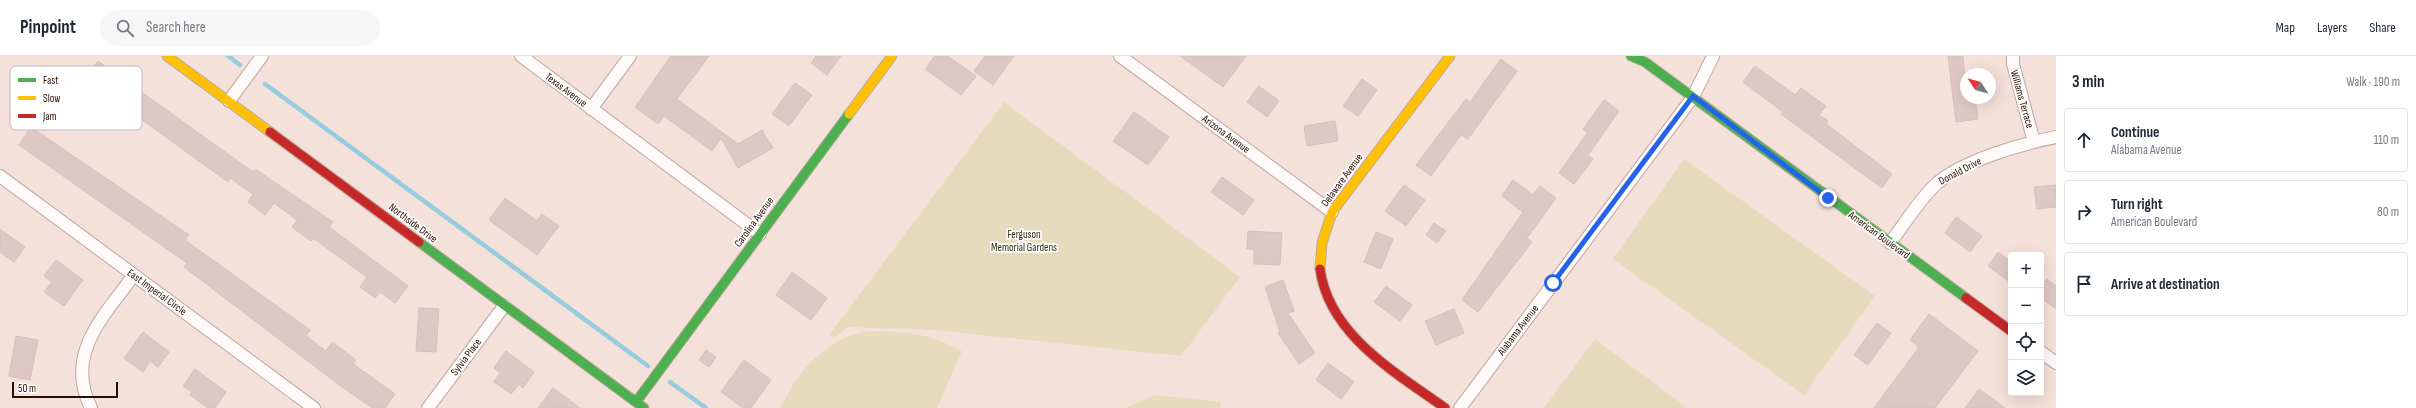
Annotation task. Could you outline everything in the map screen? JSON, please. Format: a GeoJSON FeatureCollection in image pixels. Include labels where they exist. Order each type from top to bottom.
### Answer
{"type":"FeatureCollection","features":[{"type":"Feature","properties":{"kind":"street","name":"Northside Drive"},"geometry":{"type":"LineString","coordinates":[[167,56],[644,408]]}},
{"type":"Feature","properties":{"kind":"street"},"geometry":{"type":"LineString","coordinates":[[229,101],[262,56]]}},
{"type":"Feature","properties":{"kind":"street","name":"Texas Avenue"},"geometry":{"type":"LineString","coordinates":[[521,56],[760,234]]}},
{"type":"Feature","properties":{"kind":"street"},"geometry":{"type":"LineString","coordinates":[[591,109],[630,56]]}},
{"type":"Feature","properties":{"kind":"street","name":"Carolina Avenue"},"geometry":{"type":"LineString","coordinates":[[636,402],[892,56]]}},
{"type":"Feature","properties":{"kind":"street","name":"Arizona Avenue"},"geometry":{"type":"LineString","coordinates":[[1120,56],[1332,212]]}},
{"type":"Feature","properties":{"kind":"street","name":"Delaware Avenue"},"geometry":{"type":"LineString","coordinates":[[1445,408],[1356,340],[1341,325],[1328,303],[1322,284],[1319,262],[1323,236],[1332,212],[1450,56]]}},
{"type":"Feature","properties":{"kind":"street","name":"American Boulevard"},"geometry":{"type":"LineString","coordinates":[[1631,56],[1645,62],[1693,96],[2008,329]]}},
{"type":"Feature","properties":{"kind":"street","name":"Alabama Avenue"},"geometry":{"type":"LineString","coordinates":[[1460,408],[1693,96],[1713,56]]}},
{"type":"Feature","properties":{"kind":"street","name":"Williams Terrace"},"geometry":{"type":"LineString","coordinates":[[2013,56],[2013,64],[2034,142]]}},
{"type":"Feature","properties":{"kind":"street","name":"Donald Drive"},"geometry":{"type":"LineString","coordinates":[[1890,243],[1935,185],[1974,162],[2034,142],[2056,138]]}},
{"type":"Feature","properties":{"kind":"street","name":"East Imperial Circle"},"geometry":{"type":"LineString","coordinates":[[0,176],[314,408]]}},
{"type":"Feature","properties":{"kind":"street"},"geometry":{"type":"LineString","coordinates":[[91,408],[85,396],[82,361],[94,330],[134,275]]}},
{"type":"Feature","properties":{"kind":"street","name":"Sylvia Place"},"geometry":{"type":"LineString","coordinates":[[428,408],[504,306]]}},
{"type":"Feature","properties":{"kind":"street"},"geometry":{"type":"LineString","coordinates":[[2044,354],[2056,363]]}},
{"type":"Feature","properties":{"kind":"green space","name":"Ferguson Memorial Gardens"},"geometry":{"type":"Polygon","coordinates":[[[1004,102],[1240,277],[1181,356],[934,330],[848,327],[834,338],[829,335],[1004,102]]]}},
{"type":"Feature","properties":{"kind":"green space"},"geometry":{"type":"Polygon","coordinates":[[[1684,159],[1875,296],[1804,395],[1613,259],[1684,159]]]}},
{"type":"Feature","properties":{"kind":"green space"},"geometry":{"type":"Polygon","coordinates":[[[869,331],[917,334],[938,340],[962,351],[937,408],[781,408],[796,381],[815,358],[840,340],[869,331]]]}},
{"type":"Feature","properties":{"kind":"green space"},"geometry":{"type":"Polygon","coordinates":[[[1595,339],[1685,406],[1683,408],[1544,408],[1595,339]]]}},
{"type":"Feature","properties":{"kind":"green space"},"geometry":{"type":"Polygon","coordinates":[[[1155,395],[1220,402],[1221,408],[1125,408],[1155,395]]]}},
{"type":"Feature","properties":{"kind":"building"},"geometry":{"type":"Polygon","coordinates":[[[671,56],[709,56],[677,99],[738,144],[762,130],[773,148],[738,168],[721,138],[712,151],[664,116],[658,124],[635,107],[671,56]]]}},
{"type":"Feature","properties":{"kind":"building"},"geometry":{"type":"Polygon","coordinates":[[[816,56],[841,56],[827,75],[811,63],[816,56]]]}},
{"type":"Feature","properties":{"kind":"building"},"geometry":{"type":"Polygon","coordinates":[[[935,56],[948,56],[976,76],[961,95],[925,69],[935,56]]]}},
{"type":"Feature","properties":{"kind":"building"},"geometry":{"type":"Polygon","coordinates":[[[985,56],[1014,56],[993,85],[974,71],[985,56]]]}},
{"type":"Feature","properties":{"kind":"building"},"geometry":{"type":"Polygon","coordinates":[[[1180,56],[1246,56],[1223,87],[1180,56]]]}},
{"type":"Feature","properties":{"kind":"building"},"geometry":{"type":"Polygon","coordinates":[[[1948,56],[1963,56],[1964,68],[1960,68],[1960,104],[1976,104],[1978,119],[1956,122],[1948,56]]]}},
{"type":"Feature","properties":{"kind":"building"},"geometry":{"type":"Polygon","coordinates":[[[1501,59],[1517,71],[1468,139],[1461,135],[1431,176],[1416,165],[1466,99],[1470,102],[1501,59]]]}},
{"type":"Feature","properties":{"kind":"building"},"geometry":{"type":"Polygon","coordinates":[[[98,61],[105,66],[94,66],[98,61]]]}},
{"type":"Feature","properties":{"kind":"building"},"geometry":{"type":"Polygon","coordinates":[[[1755,66],[1795,95],[1801,88],[1826,106],[1819,115],[1828,121],[1826,124],[1892,174],[1882,188],[1781,114],[1783,112],[1743,82],[1755,66]]]}},
{"type":"Feature","properties":{"kind":"building"},"geometry":{"type":"Polygon","coordinates":[[[1362,79],[1377,90],[1358,116],[1343,106],[1362,79]]]}},
{"type":"Feature","properties":{"kind":"building"},"geometry":{"type":"Polygon","coordinates":[[[795,83],[812,95],[789,126],[772,114],[795,83]]]}},
{"type":"Feature","properties":{"kind":"building"},"geometry":{"type":"Polygon","coordinates":[[[1259,86],[1279,101],[1267,117],[1247,102],[1259,86]]]}},
{"type":"Feature","properties":{"kind":"building"},"geometry":{"type":"Polygon","coordinates":[[[142,93],[253,172],[255,169],[333,222],[329,227],[408,286],[395,303],[380,292],[375,298],[360,287],[367,277],[313,238],[311,241],[292,227],[297,220],[274,203],[265,215],[248,202],[253,194],[230,178],[228,182],[142,120],[142,93]]]}},
{"type":"Feature","properties":{"kind":"building"},"geometry":{"type":"Polygon","coordinates":[[[1604,100],[1619,111],[1588,155],[1593,159],[1574,184],[1559,173],[1588,132],[1583,129],[1604,100]]]}},
{"type":"Feature","properties":{"kind":"building"},"geometry":{"type":"Polygon","coordinates":[[[1134,112],[1169,137],[1148,165],[1113,141],[1134,112]]]}},
{"type":"Feature","properties":{"kind":"building"},"geometry":{"type":"Polygon","coordinates":[[[1335,121],[1338,141],[1307,146],[1304,126],[1335,121]]]}},
{"type":"Feature","properties":{"kind":"building"},"geometry":{"type":"Polygon","coordinates":[[[29,130],[35,130],[189,235],[185,240],[310,330],[306,336],[326,351],[332,342],[356,360],[353,364],[395,394],[385,408],[372,408],[184,267],[187,263],[19,145],[29,130]]]}},
{"type":"Feature","properties":{"kind":"building"},"geometry":{"type":"Polygon","coordinates":[[[1222,177],[1254,200],[1243,215],[1211,192],[1222,177]]]}},
{"type":"Feature","properties":{"kind":"building"},"geometry":{"type":"Polygon","coordinates":[[[1513,180],[1533,195],[1540,186],[1556,198],[1527,238],[1532,242],[1478,312],[1462,300],[1523,212],[1502,196],[1513,180]]]}},
{"type":"Feature","properties":{"kind":"building"},"geometry":{"type":"Polygon","coordinates":[[[1404,185],[1425,200],[1406,226],[1385,211],[1404,185]]]}},
{"type":"Feature","properties":{"kind":"building"},"geometry":{"type":"Polygon","coordinates":[[[2056,185],[2056,207],[2037,209],[2034,187],[2056,185]]]}},
{"type":"Feature","properties":{"kind":"building"},"geometry":{"type":"Polygon","coordinates":[[[505,198],[537,221],[542,214],[559,226],[537,255],[489,220],[505,198]]]}},
{"type":"Feature","properties":{"kind":"building"},"geometry":{"type":"Polygon","coordinates":[[[1956,217],[1982,236],[1970,252],[1945,233],[1956,217]]]}},
{"type":"Feature","properties":{"kind":"building"},"geometry":{"type":"Polygon","coordinates":[[[1434,223],[1446,231],[1437,243],[1426,235],[1434,223]]]}},
{"type":"Feature","properties":{"kind":"building"},"geometry":{"type":"Polygon","coordinates":[[[0,229],[25,247],[14,262],[0,252],[0,229]]]}},
{"type":"Feature","properties":{"kind":"building"},"geometry":{"type":"Polygon","coordinates":[[[1248,231],[1282,233],[1280,265],[1254,264],[1254,249],[1247,249],[1248,231]]]}},
{"type":"Feature","properties":{"kind":"building"},"geometry":{"type":"Polygon","coordinates":[[[1376,232],[1393,239],[1381,269],[1364,262],[1376,232]]]}},
{"type":"Feature","properties":{"kind":"building"},"geometry":{"type":"Polygon","coordinates":[[[1998,252],[2008,260],[2008,281],[1988,266],[1998,252]]]}},
{"type":"Feature","properties":{"kind":"building"},"geometry":{"type":"Polygon","coordinates":[[[56,260],[83,280],[64,306],[44,292],[52,282],[44,276],[56,260]]]}},
{"type":"Feature","properties":{"kind":"building"},"geometry":{"type":"Polygon","coordinates":[[[792,272],[827,298],[811,320],[776,295],[792,272]]]}},
{"type":"Feature","properties":{"kind":"building"},"geometry":{"type":"Polygon","coordinates":[[[2047,279],[2056,286],[2056,309],[2044,300],[2044,283],[2047,279]]]}},
{"type":"Feature","properties":{"kind":"building"},"geometry":{"type":"Polygon","coordinates":[[[1283,280],[1294,311],[1288,313],[1315,353],[1299,364],[1278,333],[1280,332],[1265,287],[1283,280]]]}},
{"type":"Feature","properties":{"kind":"building"},"geometry":{"type":"Polygon","coordinates":[[[1386,286],[1412,305],[1400,321],[1374,302],[1386,286]]]}},
{"type":"Feature","properties":{"kind":"building"},"geometry":{"type":"Polygon","coordinates":[[[419,308],[439,309],[436,352],[416,351],[419,308]]]}},
{"type":"Feature","properties":{"kind":"building"},"geometry":{"type":"Polygon","coordinates":[[[1454,309],[1464,333],[1436,345],[1425,321],[1454,309]]]}},
{"type":"Feature","properties":{"kind":"building"},"geometry":{"type":"Polygon","coordinates":[[[1929,314],[1978,351],[1935,408],[1874,408],[1919,347],[1910,340],[1929,314]]]}},
{"type":"Feature","properties":{"kind":"building"},"geometry":{"type":"Polygon","coordinates":[[[1877,323],[1891,333],[1868,365],[1854,355],[1877,323]]]}},
{"type":"Feature","properties":{"kind":"building"},"geometry":{"type":"Polygon","coordinates":[[[143,332],[169,352],[158,367],[150,361],[143,372],[124,358],[143,332]]]}},
{"type":"Feature","properties":{"kind":"building"},"geometry":{"type":"Polygon","coordinates":[[[16,336],[38,340],[30,380],[9,376],[16,336]]]}},
{"type":"Feature","properties":{"kind":"building"},"geometry":{"type":"Polygon","coordinates":[[[706,350],[716,357],[709,367],[699,360],[706,350]]]}},
{"type":"Feature","properties":{"kind":"building"},"geometry":{"type":"Polygon","coordinates":[[[506,351],[534,372],[523,388],[519,384],[511,394],[494,382],[500,373],[494,368],[506,351]]]}},
{"type":"Feature","properties":{"kind":"building"},"geometry":{"type":"Polygon","coordinates":[[[744,360],[771,380],[751,408],[743,408],[721,392],[744,360]]]}},
{"type":"Feature","properties":{"kind":"building"},"geometry":{"type":"Polygon","coordinates":[[[1328,363],[1354,382],[1341,399],[1316,380],[1328,363]]]}},
{"type":"Feature","properties":{"kind":"building"},"geometry":{"type":"Polygon","coordinates":[[[195,369],[226,392],[215,408],[208,408],[190,395],[192,392],[183,386],[195,369]]]}},
{"type":"Feature","properties":{"kind":"building"},"geometry":{"type":"Polygon","coordinates":[[[553,388],[580,408],[538,408],[553,388]]]}},
{"type":"Feature","properties":{"kind":"building"},"geometry":{"type":"Polygon","coordinates":[[[1979,389],[2005,408],[1965,408],[1979,389]]]}},
{"type":"Feature","properties":{"kind":"waterway"},"geometry":{"type":"LineString","coordinates":[[228,56],[240,65]]}},
{"type":"Feature","properties":{"kind":"waterway"},"geometry":{"type":"LineString","coordinates":[[265,84],[648,366]]}},
{"type":"Feature","properties":{"kind":"waterway"},"geometry":{"type":"LineString","coordinates":[[670,382],[706,408]]}},
{"type":"Feature","properties":{"kind":"traffic: fast"},"geometry":{"type":"LineString","coordinates":[[1631,56],[1645,62],[1966,298]]}},
{"type":"Feature","properties":{"kind":"traffic: fast"},"geometry":{"type":"LineString","coordinates":[[636,402],[849,114]]}},
{"type":"Feature","properties":{"kind":"traffic: fast"},"geometry":{"type":"LineString","coordinates":[[419,242],[644,408]]}},
{"type":"Feature","properties":{"kind":"traffic: slow"},"geometry":{"type":"LineString","coordinates":[[167,56],[270,132]]}},
{"type":"Feature","properties":{"kind":"traffic: slow"},"geometry":{"type":"LineString","coordinates":[[849,114],[892,56]]}},
{"type":"Feature","properties":{"kind":"traffic: slow"},"geometry":{"type":"LineString","coordinates":[[1320,269],[1322,243],[1332,212],[1450,56]]}},
{"type":"Feature","properties":{"kind":"traffic: jam"},"geometry":{"type":"LineString","coordinates":[[270,132],[419,242]]}},
{"type":"Feature","properties":{"kind":"traffic: jam"},"geometry":{"type":"LineString","coordinates":[[1320,269],[1326,292],[1336,314],[1350,332],[1367,350],[1386,366],[1445,408]]}},
{"type":"Feature","properties":{"kind":"traffic: jam"},"geometry":{"type":"LineString","coordinates":[[1966,298],[2008,329]]}},
{"type":"Feature","properties":{"kind":"route"},"geometry":{"type":"LineString","coordinates":[[1553,283],[1693,96],[1828,198]]}}]}
